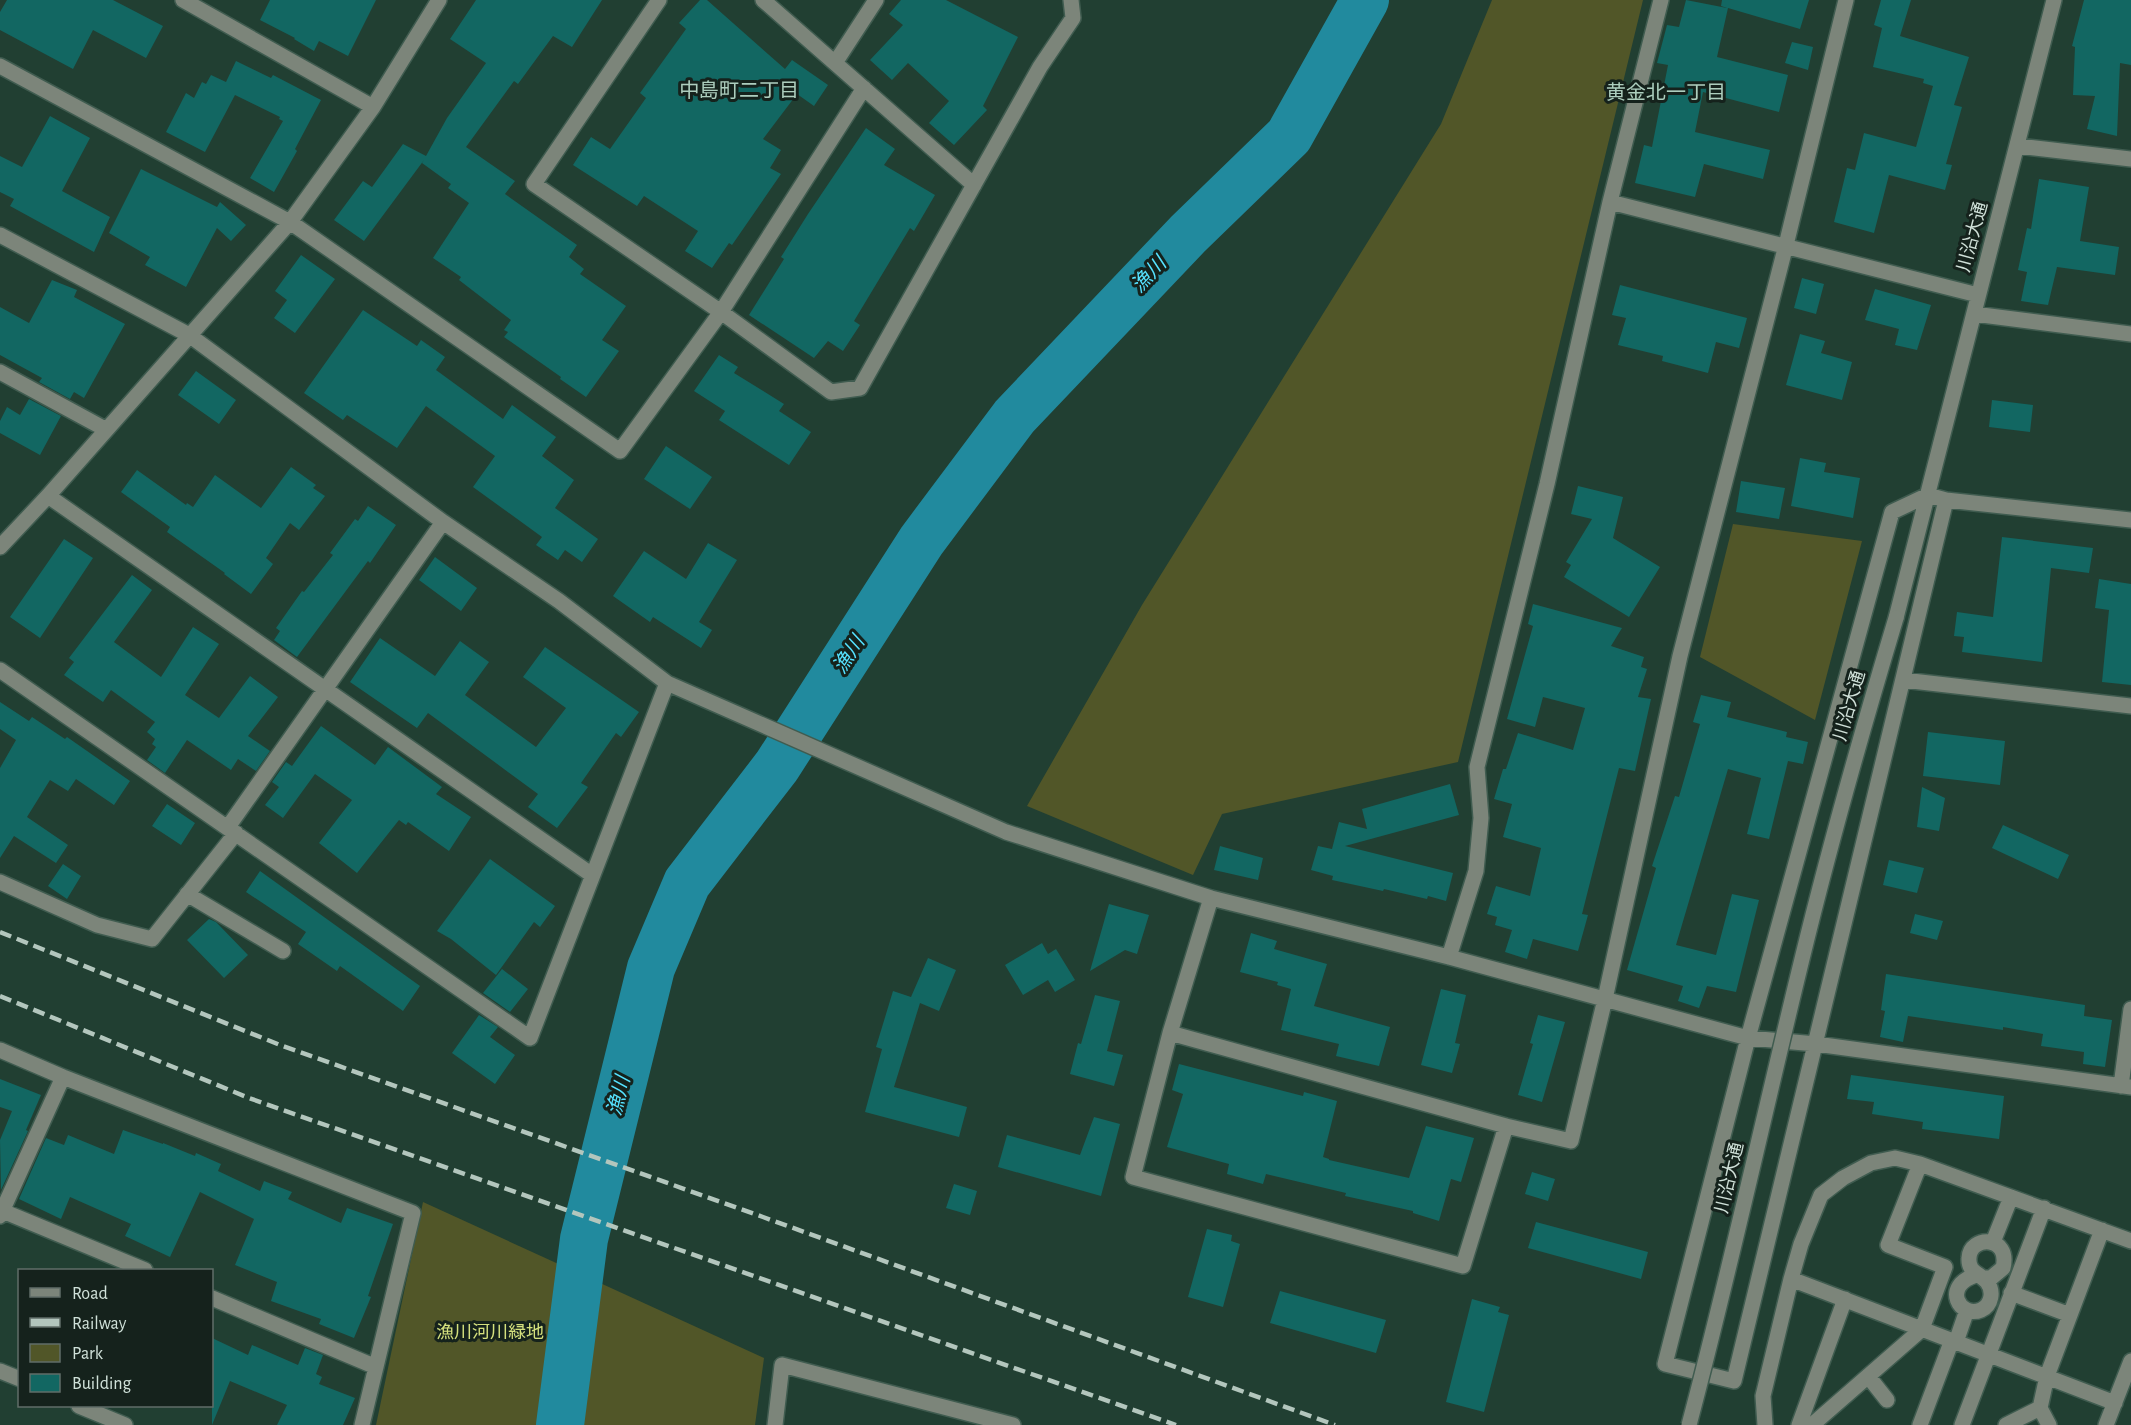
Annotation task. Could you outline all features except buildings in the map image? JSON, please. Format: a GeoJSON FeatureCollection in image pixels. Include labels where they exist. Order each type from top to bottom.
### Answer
{"type":"FeatureCollection","features":[{"type":"Feature","properties":{"kind":"street"},"geometry":{"type":"LineString","coordinates":[[183,0],[202,5],[373,106]]}},
{"type":"Feature","properties":{"kind":"street"},"geometry":{"type":"LineString","coordinates":[[0,547],[48,496],[290,222],[373,106],[440,0]]}},
{"type":"Feature","properties":{"kind":"street"},"geometry":{"type":"LineString","coordinates":[[659,0],[534,184],[721,312],[831,392],[860,388],[1040,67],[1073,18],[1071,0]]}},
{"type":"Feature","properties":{"kind":"street"},"geometry":{"type":"LineString","coordinates":[[763,0],[974,185]]}},
{"type":"Feature","properties":{"kind":"street"},"geometry":{"type":"LineString","coordinates":[[835,63],[876,0]]}},
{"type":"Feature","properties":{"kind":"street"},"geometry":{"type":"LineString","coordinates":[[1449,957],[1476,871],[1481,818],[1477,767],[1547,484],[1610,202],[1661,0]]}},
{"type":"Feature","properties":{"kind":"street"},"geometry":{"type":"LineString","coordinates":[[1170,1033],[1506,1126],[1571,1141],[1605,999],[1680,656],[1786,245],[1846,0]]}},
{"type":"Feature","properties":{"kind":"street","name":"川沿大通"},"geometry":{"type":"LineString","coordinates":[[1689,1425],[1709,1351],[1803,956],[1860,739],[1896,618],[2054,0]]}},
{"type":"Feature","properties":{"kind":"street"},"geometry":{"type":"LineString","coordinates":[[0,66],[290,222],[620,452],[721,312],[864,88]]}},
{"type":"Feature","properties":{"kind":"street"},"geometry":{"type":"LineString","coordinates":[[2018,146],[2131,159]]}},
{"type":"Feature","properties":{"kind":"street"},"geometry":{"type":"LineString","coordinates":[[1610,202],[1978,295]]}},
{"type":"Feature","properties":{"kind":"street"},"geometry":{"type":"LineString","coordinates":[[0,235],[189,335],[443,522],[559,601],[667,683],[1006,832],[1211,898],[1449,957],[1748,1038],[1816,1044],[2126,1087],[2131,1009]]}},
{"type":"Feature","properties":{"kind":"street"},"geometry":{"type":"LineString","coordinates":[[1974,314],[2131,334]]}},
{"type":"Feature","properties":{"kind":"street"},"geometry":{"type":"LineString","coordinates":[[0,372],[105,429]]}},
{"type":"Feature","properties":{"kind":"street"},"geometry":{"type":"LineString","coordinates":[[1946,500],[1734,1382],[1665,1364],[1748,1038],[1892,512],[1928,495],[1946,500],[2131,520]]}},
{"type":"Feature","properties":{"kind":"street"},"geometry":{"type":"LineString","coordinates":[[48,496],[592,874]]}},
{"type":"Feature","properties":{"kind":"street"},"geometry":{"type":"LineString","coordinates":[[0,882],[97,925],[152,939],[232,830],[326,687],[443,522]]}},
{"type":"Feature","properties":{"kind":"street"},"geometry":{"type":"LineString","coordinates":[[0,670],[530,1038],[667,683]]}},
{"type":"Feature","properties":{"kind":"street"},"geometry":{"type":"LineString","coordinates":[[1903,680],[2131,706]]}},
{"type":"Feature","properties":{"kind":"street"},"geometry":{"type":"LineString","coordinates":[[187,894],[283,951]]}},
{"type":"Feature","properties":{"kind":"street"},"geometry":{"type":"LineString","coordinates":[[1211,898],[1170,1033],[1133,1177],[1463,1266],[1506,1126]]}},
{"type":"Feature","properties":{"kind":"street"},"geometry":{"type":"LineString","coordinates":[[0,1050],[63,1077],[413,1213],[362,1425]]}},
{"type":"Feature","properties":{"kind":"street"},"geometry":{"type":"LineString","coordinates":[[63,1077],[1,1212],[143,1269]]}},
{"type":"Feature","properties":{"kind":"street"},"geometry":{"type":"LineString","coordinates":[[1765,1425],[1762,1396],[1801,1244],[1821,1195],[1843,1178],[1871,1163],[1894,1158],[1920,1164],[2131,1241]]}},
{"type":"Feature","properties":{"kind":"street"},"geometry":{"type":"LineString","coordinates":[[1812,1425],[1922,1329],[1945,1267],[1888,1245],[1920,1164]]}},
{"type":"Feature","properties":{"kind":"street"},"geometry":{"type":"LineString","coordinates":[[1993,1242],[2011,1197]]}},
{"type":"Feature","properties":{"kind":"street"},"geometry":{"type":"LineString","coordinates":[[1962,1425],[2044,1208]]}},
{"type":"Feature","properties":{"kind":"street"},"geometry":{"type":"LineString","coordinates":[[2049,1425],[2040,1408],[2047,1376],[2102,1230]]}},
{"type":"Feature","properties":{"kind":"street"},"geometry":{"type":"LineString","coordinates":[[1979,1277],[1969,1267],[1968,1256],[1974,1247],[1983,1242],[1993,1242],[2000,1246],[2004,1253],[2003,1268],[1991,1278],[1979,1277],[1965,1278],[1956,1294],[1959,1304],[1966,1310],[1981,1310],[1991,1299],[1991,1291],[1979,1277]]}},
{"type":"Feature","properties":{"kind":"street"},"geometry":{"type":"LineString","coordinates":[[1791,1279],[2115,1403]]}},
{"type":"Feature","properties":{"kind":"street"},"geometry":{"type":"LineString","coordinates":[[2011,1293],[2070,1315]]}},
{"type":"Feature","properties":{"kind":"street"},"geometry":{"type":"LineString","coordinates":[[213,1298],[376,1366]]}},
{"type":"Feature","properties":{"kind":"street"},"geometry":{"type":"LineString","coordinates":[[1799,1425],[1845,1299]]}},
{"type":"Feature","properties":{"kind":"street"},"geometry":{"type":"LineString","coordinates":[[1920,1425],[1966,1310]]}},
{"type":"Feature","properties":{"kind":"street"},"geometry":{"type":"LineString","coordinates":[[2106,1425],[2115,1403],[2126,1388],[2131,1361]]}},
{"type":"Feature","properties":{"kind":"street"},"geometry":{"type":"LineString","coordinates":[[775,1425],[782,1365],[1013,1425]]}},
{"type":"Feature","properties":{"kind":"street"},"geometry":{"type":"LineString","coordinates":[[0,1371],[18,1379]]}},
{"type":"Feature","properties":{"kind":"street"},"geometry":{"type":"LineString","coordinates":[[1868,1376],[1887,1400]]}},
{"type":"Feature","properties":{"kind":"street"},"geometry":{"type":"LineString","coordinates":[[81,1407],[104,1421],[125,1425]]}},
{"type":"Feature","properties":{"kind":"street"},"geometry":{"type":"LineString","coordinates":[[2006,1425],[2040,1408]]}},
{"type":"Feature","properties":{"kind":"green space"},"geometry":{"type":"Polygon","coordinates":[[[1492,0],[1643,0],[1458,762],[1222,814],[1193,875],[1027,806],[1142,605],[1441,124],[1492,0]]]}},
{"type":"Feature","properties":{"kind":"green space"},"geometry":{"type":"Polygon","coordinates":[[[1733,524],[1862,541],[1815,720],[1700,657],[1733,524]]]}},
{"type":"Feature","properties":{"kind":"green space","name":"漁川河川緑地"},"geometry":{"type":"Polygon","coordinates":[[[423,1202],[764,1358],[755,1425],[376,1425],[423,1202]]]}},
{"type":"Feature","properties":{"kind":"waterway","name":"漁川"},"geometry":{"type":"LineString","coordinates":[[560,1425],[584,1239],[651,968],[687,883],[777,766],[922,540],[1014,417],[1188,234],[1289,136],[1365,0]]}},
{"type":"Feature","properties":{"kind":"railway"},"geometry":{"type":"LineString","coordinates":[[0,932],[280,1045],[763,1217],[1335,1425]]}},
{"type":"Feature","properties":{"kind":"railway"},"geometry":{"type":"LineString","coordinates":[[0,996],[249,1098],[1176,1425]]}},
{"type":"Feature","properties":{"kind":"district","name":"中島町二丁目"},"geometry":{"type":"Point","coordinates":[739,91]}},
{"type":"Feature","properties":{"kind":"district","name":"黄金北一丁目"},"geometry":{"type":"Point","coordinates":[1666,93]}}]}
